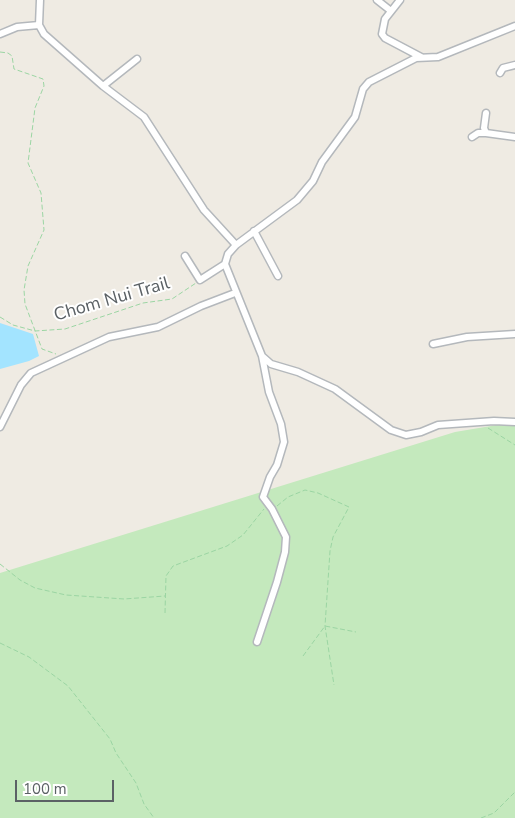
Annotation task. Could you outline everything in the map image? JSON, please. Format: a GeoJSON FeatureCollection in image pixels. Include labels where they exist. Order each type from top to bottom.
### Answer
{"type":"FeatureCollection","features":[{"type":"Feature","properties":{"kind":"street"},"geometry":{"type":"LineString","coordinates":[[40,0],[39,25],[44,34],[103,86],[144,117],[204,210],[236,245]]}},
{"type":"Feature","properties":{"kind":"street"},"geometry":{"type":"LineString","coordinates":[[377,0],[391,10]]}},
{"type":"Feature","properties":{"kind":"street"},"geometry":{"type":"LineString","coordinates":[[400,0],[382,24],[382,34],[385,38],[425,59]]}},
{"type":"Feature","properties":{"kind":"street"},"geometry":{"type":"LineString","coordinates":[[0,34],[17,27],[39,25]]}},
{"type":"Feature","properties":{"kind":"street"},"geometry":{"type":"LineString","coordinates":[[257,642],[285,552],[286,537],[263,497],[265,487],[277,465],[284,442],[281,424],[269,392],[262,356],[235,293],[225,264],[228,254],[236,245],[297,200],[313,181],[322,162],[355,117],[363,90],[369,82],[416,58],[438,57],[514,29]]}},
{"type":"Feature","properties":{"kind":"street"},"geometry":{"type":"LineString","coordinates":[[103,86],[136,59]]}},
{"type":"Feature","properties":{"kind":"street"},"geometry":{"type":"LineString","coordinates":[[500,73],[503,68],[515,65]]}},
{"type":"Feature","properties":{"kind":"street"},"geometry":{"type":"LineString","coordinates":[[486,113],[484,128],[486,133]]}},
{"type":"Feature","properties":{"kind":"street"},"geometry":{"type":"LineString","coordinates":[[472,137],[478,133],[486,133],[515,137]]}},
{"type":"Feature","properties":{"kind":"street"},"geometry":{"type":"LineString","coordinates":[[254,231],[278,276]]}},
{"type":"Feature","properties":{"kind":"street"},"geometry":{"type":"LineString","coordinates":[[185,256],[200,280],[225,264]]}},
{"type":"Feature","properties":{"kind":"street"},"geometry":{"type":"LineString","coordinates":[[0,427],[13,399],[31,374],[110,337],[158,327],[201,306],[235,293]]}},
{"type":"Feature","properties":{"kind":"street"},"geometry":{"type":"LineString","coordinates":[[433,344],[467,337],[515,334]]}},
{"type":"Feature","properties":{"kind":"street"},"geometry":{"type":"LineString","coordinates":[[262,356],[271,364],[298,372],[335,389],[376,420],[398,433],[421,432],[438,425],[487,421],[515,422]]}},
{"type":"Feature","properties":{"kind":"path"},"geometry":{"type":"LineString","coordinates":[[0,52],[8,53],[12,56],[14,69],[43,79],[44,86],[35,108],[28,163],[41,193],[44,230],[28,266],[24,290],[25,304],[42,349],[52,354],[56,353],[59,360]]}},
{"type":"Feature","properties":{"kind":"path","name":"Chom Nui Trail"},"geometry":{"type":"LineString","coordinates":[[0,317],[12,325],[34,331],[74,327],[143,303],[172,299],[200,280]]}},
{"type":"Feature","properties":{"kind":"path"},"geometry":{"type":"LineString","coordinates":[[487,421],[487,427],[490,430],[515,445]]}},
{"type":"Feature","properties":{"kind":"path"},"geometry":{"type":"LineString","coordinates":[[165,613],[166,576],[174,566],[227,546],[243,535],[270,507],[288,497],[305,490],[318,493],[349,507],[332,537],[325,626],[334,685]]}},
{"type":"Feature","properties":{"kind":"path"},"geometry":{"type":"LineString","coordinates":[[0,564],[20,580],[35,588],[66,596],[124,599],[165,596]]}},
{"type":"Feature","properties":{"kind":"path"},"geometry":{"type":"LineString","coordinates":[[325,626],[356,632]]}},
{"type":"Feature","properties":{"kind":"path"},"geometry":{"type":"LineString","coordinates":[[302,656],[325,626]]}},
{"type":"Feature","properties":{"kind":"path"},"geometry":{"type":"LineString","coordinates":[[0,643],[29,658],[68,686],[110,739],[116,753],[136,783],[144,804],[154,818]]}},
{"type":"Feature","properties":{"kind":"path"},"geometry":{"type":"LineString","coordinates":[[481,818],[494,813],[515,792]]}},
{"type":"Feature","properties":{"kind":"green space"},"geometry":{"type":"Polygon","coordinates":[[[515,422],[515,818],[0,818],[0,573],[455,432],[515,422]]]}},
{"type":"Feature","properties":{"kind":"water"},"geometry":{"type":"Polygon","coordinates":[[[0,323],[33,334],[39,356],[29,361],[0,369],[0,323]]]}}]}
